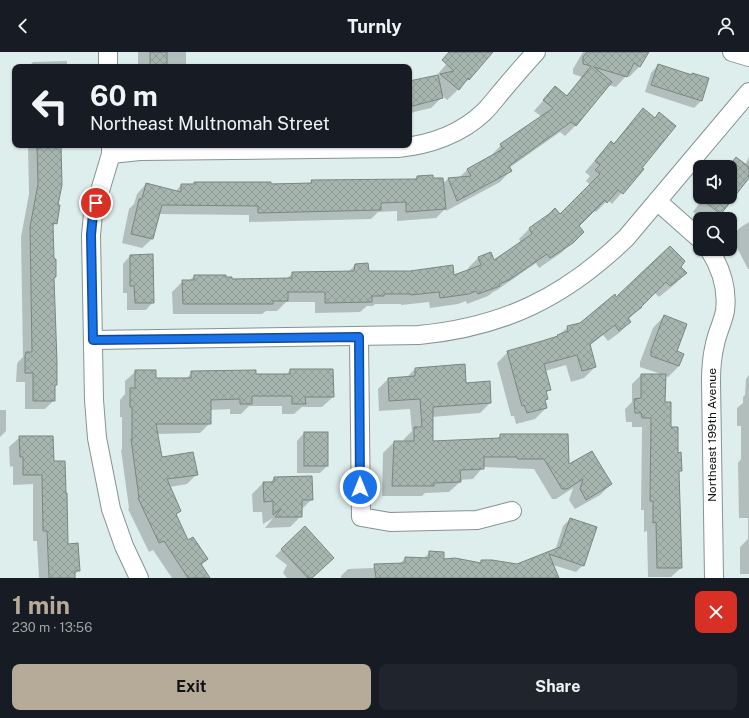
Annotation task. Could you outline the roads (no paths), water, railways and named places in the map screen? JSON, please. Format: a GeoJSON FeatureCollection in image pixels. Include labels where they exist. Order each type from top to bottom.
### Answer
{"type":"FeatureCollection","features":[{"type":"Feature","properties":{"kind":"street"},"geometry":{"type":"LineString","coordinates":[[108,52],[108,64]]}},
{"type":"Feature","properties":{"kind":"street"},"geometry":{"type":"LineString","coordinates":[[732,52],[749,57]]}},
{"type":"Feature","properties":{"kind":"street"},"geometry":{"type":"LineString","coordinates":[[412,146],[422,145],[445,137],[483,113],[530,54]]}},
{"type":"Feature","properties":{"kind":"street"},"geometry":{"type":"LineString","coordinates":[[93,340],[419,335],[466,329],[493,322],[554,295],[606,257],[626,238],[749,92]]}},
{"type":"Feature","properties":{"kind":"street"},"geometry":{"type":"LineString","coordinates":[[140,578],[124,546],[110,509],[98,438],[94,400],[91,235],[93,214],[98,192],[111,150],[140,151],[398,148]]}},
{"type":"Feature","properties":{"kind":"street"},"geometry":{"type":"LineString","coordinates":[[657,201],[693,233]]}},
{"type":"Feature","properties":{"kind":"street","name":"Northeast 199th Avenue"},"geometry":{"type":"LineString","coordinates":[[713,256],[718,264],[724,281],[726,296],[725,312],[715,342],[712,357],[711,381],[714,578]]}},
{"type":"Feature","properties":{"kind":"street"},"geometry":{"type":"LineString","coordinates":[[359,337],[361,517],[390,522],[477,520],[512,511]]}}]}
